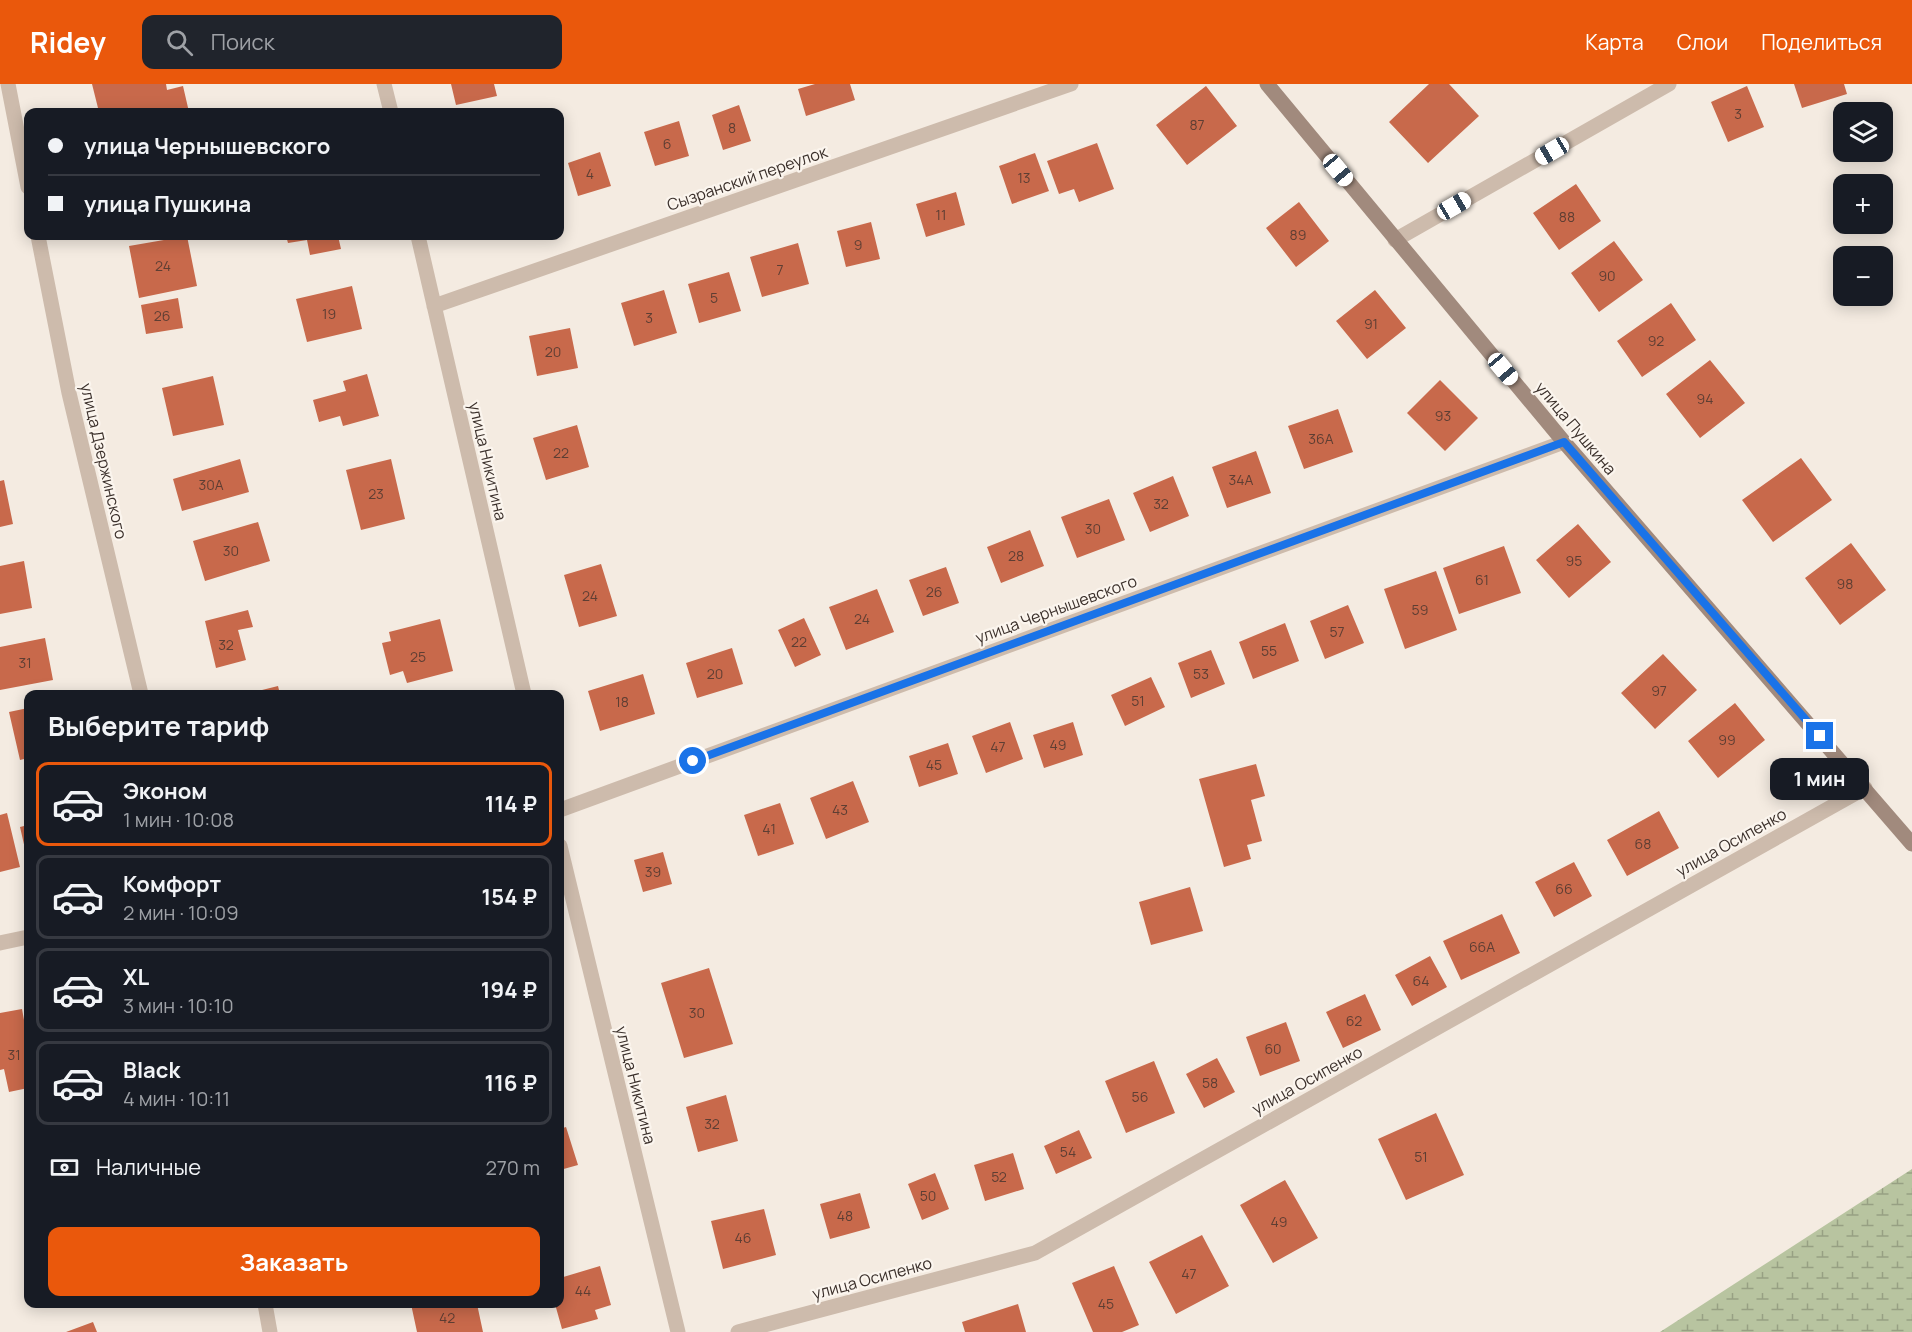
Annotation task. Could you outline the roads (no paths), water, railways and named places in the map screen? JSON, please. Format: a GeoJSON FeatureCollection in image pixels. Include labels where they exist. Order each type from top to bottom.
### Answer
{"type":"FeatureCollection","features":[{"type":"Feature","properties":{"kind":"main road","name":"улица Пушкина"},"geometry":{"type":"LineString","coordinates":[[1267,84],[1564,442],[1912,844]]}},
{"type":"Feature","properties":{"kind":"street"},"geometry":{"type":"LineString","coordinates":[[8,84],[24,166]]}},
{"type":"Feature","properties":{"kind":"street"},"geometry":{"type":"LineString","coordinates":[[384,84],[390,108]]}},
{"type":"Feature","properties":{"kind":"street","name":"Сызранский переулок"},"geometry":{"type":"LineString","coordinates":[[434,306],[1071,84]]}},
{"type":"Feature","properties":{"kind":"street"},"geometry":{"type":"LineString","coordinates":[[1395,240],[1669,84]]}},
{"type":"Feature","properties":{"kind":"street","name":"улица Дзержинского"},"geometry":{"type":"LineString","coordinates":[[39,240],[69,393],[140,690]]}},
{"type":"Feature","properties":{"kind":"street","name":"улица Никитина"},"geometry":{"type":"LineString","coordinates":[[419,240],[523,690]]}},
{"type":"Feature","properties":{"kind":"street","name":"улица Чернышевского"},"geometry":{"type":"LineString","coordinates":[[564,809],[1564,442]]}},
{"type":"Feature","properties":{"kind":"street","name":"улица Осипенко"},"geometry":{"type":"LineString","coordinates":[[738,1332],[1035,1253],[1865,788]]}},
{"type":"Feature","properties":{"kind":"street","name":"улица Никитина"},"geometry":{"type":"LineString","coordinates":[[564,862],[678,1332]]}},
{"type":"Feature","properties":{"kind":"street"},"geometry":{"type":"LineString","coordinates":[[0,943],[24,938]]}},
{"type":"Feature","properties":{"kind":"street"},"geometry":{"type":"LineString","coordinates":[[266,1308],[270,1332]]}}]}
